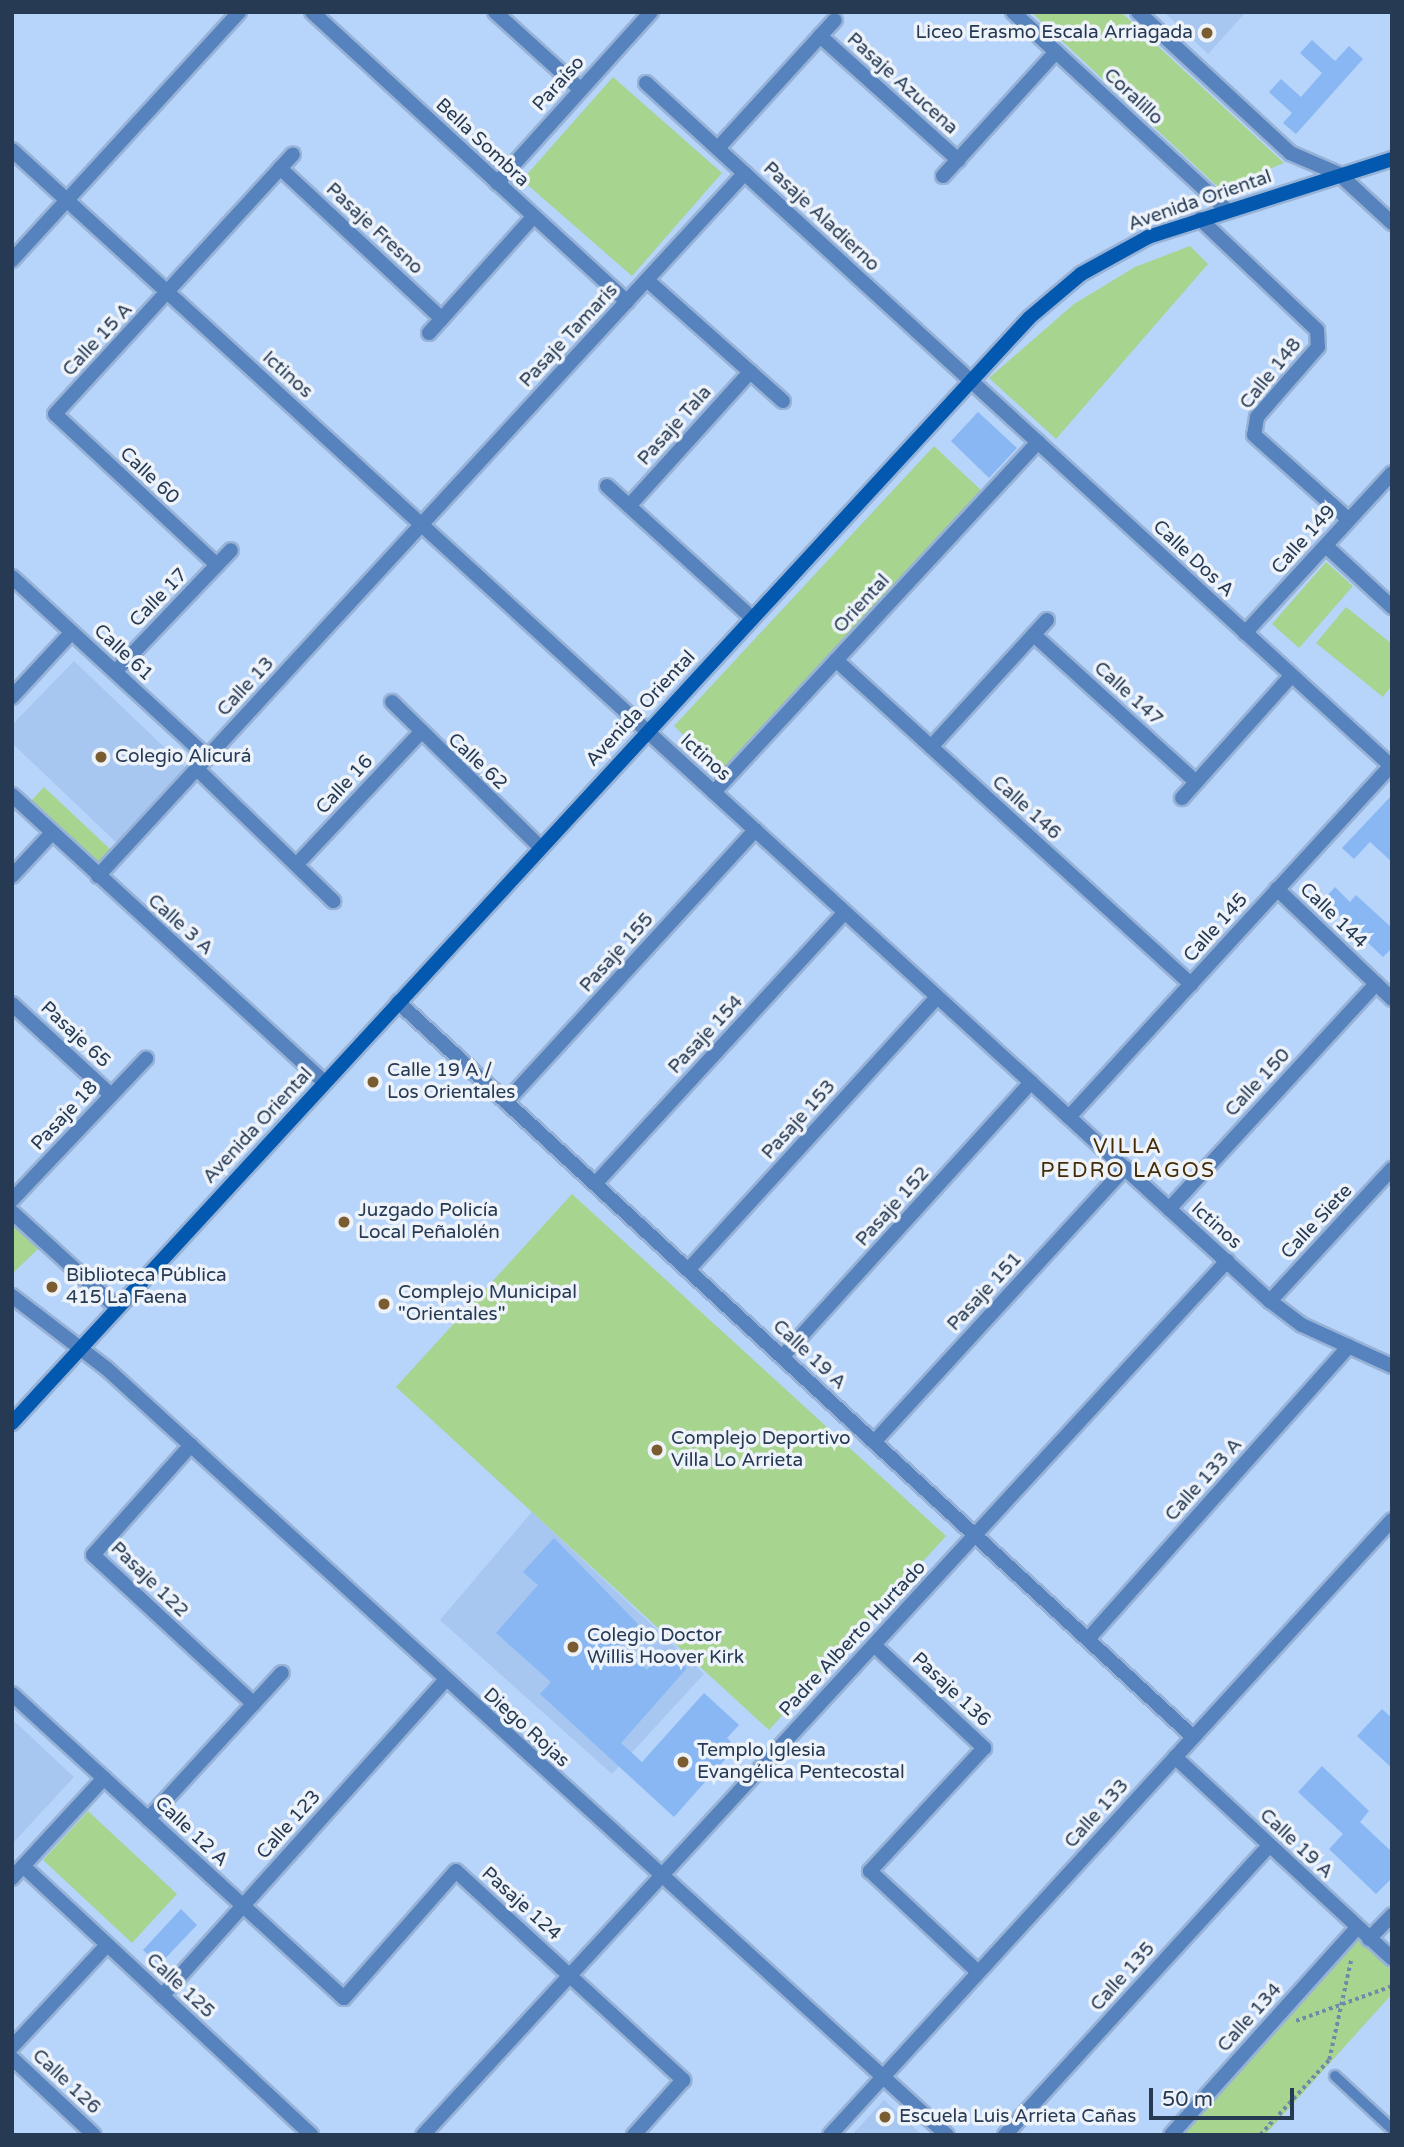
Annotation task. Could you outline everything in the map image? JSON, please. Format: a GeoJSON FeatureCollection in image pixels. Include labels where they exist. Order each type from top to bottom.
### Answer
{"type":"FeatureCollection","features":[{"type":"Feature","properties":{"kind":"main road","name":"Avenida Oriental"},"geometry":{"type":"LineString","coordinates":[[12,1423],[970,380],[1082,274],[1129,246],[1200,219],[1392,159]]}},
{"type":"Feature","properties":{"kind":"street"},"geometry":{"type":"LineString","coordinates":[[12,260],[239,12]]}},
{"type":"Feature","properties":{"kind":"street","name":"Bella Sombra"},"geometry":{"type":"LineString","coordinates":[[312,12],[627,302]]}},
{"type":"Feature","properties":{"kind":"street"},"geometry":{"type":"LineString","coordinates":[[495,12],[580,89]]}},
{"type":"Feature","properties":{"kind":"street","name":"Paraíso"},"geometry":{"type":"LineString","coordinates":[[497,183],[650,12]]}},
{"type":"Feature","properties":{"kind":"street","name":"Coralillo"},"geometry":{"type":"LineString","coordinates":[[1013,12],[1227,210]]}},
{"type":"Feature","properties":{"kind":"street"},"geometry":{"type":"LineString","coordinates":[[1138,12],[1290,153],[1339,174],[1392,223]]}},
{"type":"Feature","properties":{"kind":"street","name":"Pasaje Azucena"},"geometry":{"type":"LineString","coordinates":[[718,148],[835,20]]}},
{"type":"Feature","properties":{"kind":"street","name":"Pasaje Azucena"},"geometry":{"type":"LineString","coordinates":[[820,36],[958,160]]}},
{"type":"Feature","properties":{"kind":"street","name":"Pasaje Azucena"},"geometry":{"type":"LineString","coordinates":[[943,176],[1056,52]]}},
{"type":"Feature","properties":{"kind":"street","name":"Pasaje Aladierno"},"geometry":{"type":"LineString","coordinates":[[646,83],[970,380]]}},
{"type":"Feature","properties":{"kind":"street","name":"Ictinos"},"geometry":{"type":"LineString","coordinates":[[12,150],[1270,1301],[1349,1346],[1389,1361]]}},
{"type":"Feature","properties":{"kind":"street"},"geometry":{"type":"LineString","coordinates":[[168,292],[293,153]]}},
{"type":"Feature","properties":{"kind":"street","name":"Pasaje Fresno"},"geometry":{"type":"LineString","coordinates":[[281,168],[442,319]]}},
{"type":"Feature","properties":{"kind":"street","name":"Pasaje Tamaris"},"geometry":{"type":"LineString","coordinates":[[422,525],[745,173]]}},
{"type":"Feature","properties":{"kind":"street"},"geometry":{"type":"LineString","coordinates":[[429,333],[534,216]]}},
{"type":"Feature","properties":{"kind":"street","name":"Calle 148"},"geometry":{"type":"LineString","coordinates":[[1200,219],[1319,335],[1315,351],[1257,416],[1254,435],[1348,519]]}},
{"type":"Feature","properties":{"kind":"street"},"geometry":{"type":"LineString","coordinates":[[647,279],[783,401]]}},
{"type":"Feature","properties":{"kind":"street","name":"Calle 15 A"},"geometry":{"type":"LineString","coordinates":[[55,414],[168,292]]}},
{"type":"Feature","properties":{"kind":"street","name":"Pasaje Tala"},"geometry":{"type":"LineString","coordinates":[[629,506],[750,372]]}},
{"type":"Feature","properties":{"kind":"street","name":"Calle Dos A"},"geometry":{"type":"LineString","coordinates":[[970,380],[1391,765]]}},
{"type":"Feature","properties":{"kind":"street","name":"Calle 60"},"geometry":{"type":"LineString","coordinates":[[55,414],[217,565]]}},
{"type":"Feature","properties":{"kind":"street","name":"Oriental"},"geometry":{"type":"LineString","coordinates":[[714,792],[1038,442]]}},
{"type":"Feature","properties":{"kind":"street","name":"Calle 149"},"geometry":{"type":"LineString","coordinates":[[1245,633],[1392,473]]}},
{"type":"Feature","properties":{"kind":"street"},"geometry":{"type":"LineString","coordinates":[[607,486],[752,618]]}},
{"type":"Feature","properties":{"kind":"street","name":"Calle 13"},"geometry":{"type":"LineString","coordinates":[[98,876],[422,525]]}},
{"type":"Feature","properties":{"kind":"street"},"geometry":{"type":"LineString","coordinates":[[1326,545],[1392,607]]}},
{"type":"Feature","properties":{"kind":"street","name":"Calle 17"},"geometry":{"type":"LineString","coordinates":[[115,672],[231,550]]}},
{"type":"Feature","properties":{"kind":"street","name":"Calle 61"},"geometry":{"type":"LineString","coordinates":[[12,577],[207,757]]}},
{"type":"Feature","properties":{"kind":"street"},"geometry":{"type":"LineString","coordinates":[[931,747],[1047,620]]}},
{"type":"Feature","properties":{"kind":"street"},"geometry":{"type":"LineString","coordinates":[[12,697],[72,632]]}},
{"type":"Feature","properties":{"kind":"street","name":"Calle 147"},"geometry":{"type":"LineString","coordinates":[[1034,635],[1196,782]]}},
{"type":"Feature","properties":{"kind":"street","name":"Calle 146"},"geometry":{"type":"LineString","coordinates":[[836,660],[1191,984]]}},
{"type":"Feature","properties":{"kind":"street"},"geometry":{"type":"LineString","coordinates":[[1182,798],[1291,676]]}},
{"type":"Feature","properties":{"kind":"street","name":"Calle 62"},"geometry":{"type":"LineString","coordinates":[[392,702],[419,734],[540,847]]}},
{"type":"Feature","properties":{"kind":"street","name":"Calle 16"},"geometry":{"type":"LineString","coordinates":[[298,863],[419,734]]}},
{"type":"Feature","properties":{"kind":"street","name":"Calle 145"},"geometry":{"type":"LineString","coordinates":[[1069,1117],[1391,765]]}},
{"type":"Feature","properties":{"kind":"street"},"geometry":{"type":"LineString","coordinates":[[197,769],[298,863],[333,901]]}},
{"type":"Feature","properties":{"kind":"street","name":"Calle 3 A"},"geometry":{"type":"LineString","coordinates":[[12,795],[324,1082]]}},
{"type":"Feature","properties":{"kind":"street","name":"Pasaje 155"},"geometry":{"type":"LineString","coordinates":[[506,1102],[755,830]]}},
{"type":"Feature","properties":{"kind":"street"},"geometry":{"type":"LineString","coordinates":[[12,876],[52,833]]}},
{"type":"Feature","properties":{"kind":"street","name":"Calle 144"},"geometry":{"type":"LineString","coordinates":[[1277,889],[1392,999]]}},
{"type":"Feature","properties":{"kind":"street","name":"Pasaje 154"},"geometry":{"type":"LineString","coordinates":[[595,1184],[845,912]]}},
{"type":"Feature","properties":{"kind":"street","name":"Calle 150"},"geometry":{"type":"LineString","coordinates":[[1169,1209],[1376,984]]}},
{"type":"Feature","properties":{"kind":"street","name":"Pasaje 153"},"geometry":{"type":"LineString","coordinates":[[688,1270],[937,997]]}},
{"type":"Feature","properties":{"kind":"street","name":"Calle 19 A"},"geometry":{"type":"LineString","coordinates":[[398,1002],[1193,1737]]}},
{"type":"Feature","properties":{"kind":"street","name":"Pasaje 65"},"geometry":{"type":"LineString","coordinates":[[12,1004],[111,1095]]}},
{"type":"Feature","properties":{"kind":"street","name":"Pasaje 18"},"geometry":{"type":"LineString","coordinates":[[12,1200],[146,1059]]}},
{"type":"Feature","properties":{"kind":"street","name":"Pasaje 152"},"geometry":{"type":"LineString","coordinates":[[782,1357],[1031,1083]]}},
{"type":"Feature","properties":{"kind":"street","name":"Pasaje 151"},"geometry":{"type":"LineString","coordinates":[[874,1441],[1125,1168]]}},
{"type":"Feature","properties":{"kind":"street","name":"Calle Siete"},"geometry":{"type":"LineString","coordinates":[[1270,1301],[1392,1169]]}},
{"type":"Feature","properties":{"kind":"street"},"geometry":{"type":"LineString","coordinates":[[12,1212],[117,1308]]}},
{"type":"Feature","properties":{"kind":"street","name":"Padre Alberto Hurtado"},"geometry":{"type":"LineString","coordinates":[[423,2135],[1227,1261]]}},
{"type":"Feature","properties":{"kind":"street","name":"Diego Rojas"},"geometry":{"type":"LineString","coordinates":[[12,1296],[79,1349],[191,1445],[445,1681],[884,2075],[947,2135]]}},
{"type":"Feature","properties":{"kind":"street","name":"Calle 133 A"},"geometry":{"type":"LineString","coordinates":[[1087,1639],[1349,1346]]}},
{"type":"Feature","properties":{"kind":"street","name":"Pasaje 122"},"geometry":{"type":"LineString","coordinates":[[191,1445],[93,1555],[254,1704]]}},
{"type":"Feature","properties":{"kind":"street","name":"Calle 133"},"geometry":{"type":"LineString","coordinates":[[830,2135],[1392,1520]]}},
{"type":"Feature","properties":{"kind":"street","name":"Pasaje 136"},"geometry":{"type":"LineString","coordinates":[[874,1644],[984,1748],[870,1871],[978,1972]]}},
{"type":"Feature","properties":{"kind":"street"},"geometry":{"type":"LineString","coordinates":[[148,1819],[282,1673]]}},
{"type":"Feature","properties":{"kind":"street","name":"Calle 123"},"geometry":{"type":"LineString","coordinates":[[162,1996],[445,1681]]}},
{"type":"Feature","properties":{"kind":"street","name":"Calle 12 A"},"geometry":{"type":"LineString","coordinates":[[12,1694],[344,1998]]}},
{"type":"Feature","properties":{"kind":"street","name":"Calle 19 A"},"geometry":{"type":"LineString","coordinates":[[1175,1757],[1392,1959]]}},
{"type":"Feature","properties":{"kind":"street"},"geometry":{"type":"LineString","coordinates":[[12,1878],[104,1778]]}},
{"type":"Feature","properties":{"kind":"street","name":"Calle 135"},"geometry":{"type":"LineString","coordinates":[[1005,2135],[1269,1846]]}},
{"type":"Feature","properties":{"kind":"street","name":"Calle 125"},"geometry":{"type":"LineString","coordinates":[[23,1866],[311,2135]]}},
{"type":"Feature","properties":{"kind":"street","name":"Pasaje 124"},"geometry":{"type":"LineString","coordinates":[[344,1998],[456,1871],[683,2080],[634,2135]]}},
{"type":"Feature","properties":{"kind":"street"},"geometry":{"type":"LineString","coordinates":[[1369,1939],[1392,1915]]}},
{"type":"Feature","properties":{"kind":"street","name":"Calle 134"},"geometry":{"type":"LineString","coordinates":[[1171,2135],[1357,1928]]}},
{"type":"Feature","properties":{"kind":"street","name":"Calle 126"},"geometry":{"type":"LineString","coordinates":[[12,2047],[107,1945]]}},
{"type":"Feature","properties":{"kind":"street","name":"Calle 126"},"geometry":{"type":"LineString","coordinates":[[12,2058],[94,2135]]}},
{"type":"Feature","properties":{"kind":"lane"},"geometry":{"type":"LineString","coordinates":[[1335,2076],[1392,2129]]}},
{"type":"Feature","properties":{"kind":"path"},"geometry":{"type":"LineString","coordinates":[[1260,2135],[1329,2060],[1357,1928]]}},
{"type":"Feature","properties":{"kind":"path"},"geometry":{"type":"LineString","coordinates":[[1265,2031],[1341,2007],[1392,1986]]}},
{"type":"Feature","properties":{"kind":"shaded area","name":"Liceo Erasmo Escala Arriagada"},"geometry":{"type":"Polygon","coordinates":[[[1164,12],[1246,12],[1208,54],[1164,12]]]}},
{"type":"Feature","properties":{"kind":"shaded area","name":"Colegio Alicurá"},"geometry":{"type":"Polygon","coordinates":[[[74,661],[189,771],[119,845],[12,743],[12,725],[74,661]]]}},
{"type":"Feature","properties":{"kind":"shaded area","name":"Colegio Doctor Willis Hoover Kirk"},"geometry":{"type":"Polygon","coordinates":[[[532,1512],[704,1674],[612,1774],[440,1620],[532,1512]]]}},
{"type":"Feature","properties":{"kind":"shaded area"},"geometry":{"type":"Polygon","coordinates":[[[12,1719],[74,1777],[12,1844],[12,1719]]]}},
{"type":"Feature","properties":{"kind":"shaded area","name":"Escuela Luis Arrieta Cañas"},"geometry":{"type":"Polygon","coordinates":[[[884,2100],[922,2135],[852,2135],[884,2100]]]}},
{"type":"Feature","properties":{"kind":"green space"},"geometry":{"type":"Polygon","coordinates":[[[1031,12],[1121,12],[1284,163],[1220,189],[1031,12]]]}},
{"type":"Feature","properties":{"kind":"green space"},"geometry":{"type":"Polygon","coordinates":[[[613,77],[722,173],[632,276],[522,180],[613,77]]]}},
{"type":"Feature","properties":{"kind":"green space"},"geometry":{"type":"Polygon","coordinates":[[[1190,246],[1208,264],[1056,439],[989,378],[1074,304],[1135,267],[1190,246]]]}},
{"type":"Feature","properties":{"kind":"green space"},"geometry":{"type":"Polygon","coordinates":[[[934,446],[983,492],[723,772],[674,726],[934,446]]]}},
{"type":"Feature","properties":{"kind":"green space"},"geometry":{"type":"Polygon","coordinates":[[[1326,562],[1353,586],[1299,648],[1272,624],[1326,562]]]}},
{"type":"Feature","properties":{"kind":"green space"},"geometry":{"type":"Polygon","coordinates":[[[1346,607],[1392,644],[1392,685],[1383,697],[1316,643],[1346,607]]]}},
{"type":"Feature","properties":{"kind":"green space"},"geometry":{"type":"Polygon","coordinates":[[[44,787],[111,850],[96,866],[29,803],[44,787]]]}},
{"type":"Feature","properties":{"kind":"green space","name":"Complejo Deportivo Villa Lo Arrieta"},"geometry":{"type":"Polygon","coordinates":[[[572,1194],[946,1536],[769,1730],[396,1387],[572,1194]]]}},
{"type":"Feature","properties":{"kind":"green space"},"geometry":{"type":"Polygon","coordinates":[[[12,1222],[40,1247],[12,1274],[12,1222]]]}},
{"type":"Feature","properties":{"kind":"green space"},"geometry":{"type":"Polygon","coordinates":[[[88,1811],[177,1894],[132,1943],[43,1860],[88,1811]]]}},
{"type":"Feature","properties":{"kind":"green space"},"geometry":{"type":"Polygon","coordinates":[[[1357,1937],[1392,1971],[1392,1994],[1265,2135],[1177,2135],[1357,1937]]]}},
{"type":"Feature","properties":{"kind":"building"},"geometry":{"type":"Polygon","coordinates":[[[1312,40],[1335,61],[1349,46],[1363,59],[1296,134],[1283,123],[1292,113],[1269,92],[1281,79],[1301,97],[1322,73],[1300,53],[1312,40]]]}},
{"type":"Feature","properties":{"kind":"building"},"geometry":{"type":"Polygon","coordinates":[[[978,412],[1017,448],[989,478],[951,441],[978,412]]]}},
{"type":"Feature","properties":{"kind":"building"},"geometry":{"type":"Polygon","coordinates":[[[1392,795],[1392,862],[1370,842],[1354,859],[1342,848],[1392,795]]]}},
{"type":"Feature","properties":{"kind":"building"},"geometry":{"type":"Polygon","coordinates":[[[1335,887],[1350,902],[1356,895],[1392,928],[1392,948],[1383,957],[1323,900],[1335,887]]]}},
{"type":"Feature","properties":{"kind":"building"},"geometry":{"type":"Polygon","coordinates":[[[554,1538],[638,1624],[619,1645],[647,1670],[666,1649],[687,1668],[621,1743],[642,1762],[704,1693],[739,1725],[727,1738],[736,1747],[674,1817],[540,1694],[551,1682],[496,1633],[538,1585],[523,1572],[554,1538]]]}},
{"type":"Feature","properties":{"kind":"building"},"geometry":{"type":"Polygon","coordinates":[[[1382,1709],[1392,1718],[1392,1768],[1357,1736],[1382,1709]]]}},
{"type":"Feature","properties":{"kind":"building"},"geometry":{"type":"Polygon","coordinates":[[[1322,1766],[1369,1811],[1360,1822],[1392,1852],[1392,1878],[1376,1894],[1329,1849],[1343,1834],[1298,1792],[1322,1766]]]}},
{"type":"Feature","properties":{"kind":"building"},"geometry":{"type":"Polygon","coordinates":[[[181,1909],[197,1925],[159,1965],[143,1950],[181,1909]]]}},
{"type":"Feature","properties":{"kind":"place","name":"Liceo Erasmo Escala Arriagada"},"geometry":{"type":"Point","coordinates":[1207,33]}},
{"type":"Feature","properties":{"kind":"place","name":"Colegio Alicurá"},"geometry":{"type":"Point","coordinates":[101,757]}},
{"type":"Feature","properties":{"kind":"place","name":"Calle 19 A / Los Orientales"},"geometry":{"type":"Point","coordinates":[373,1082]}},
{"type":"Feature","properties":{"kind":"place","name":"Juzgado Policía Local Peñalolén"},"geometry":{"type":"Point","coordinates":[344,1222]}},
{"type":"Feature","properties":{"kind":"place","name":"Biblioteca Pública 415 La Faena"},"geometry":{"type":"Point","coordinates":[52,1287]}},
{"type":"Feature","properties":{"kind":"place","name":"Complejo Municipal \"Orientales\""},"geometry":{"type":"Point","coordinates":[384,1304]}},
{"type":"Feature","properties":{"kind":"place","name":"Complejo Deportivo Villa Lo Arrieta"},"geometry":{"type":"Point","coordinates":[657,1450]}},
{"type":"Feature","properties":{"kind":"place","name":"Colegio Doctor Willis Hoover Kirk"},"geometry":{"type":"Point","coordinates":[573,1647]}},
{"type":"Feature","properties":{"kind":"place","name":"Templo Iglesia Evangélica Pentecostal"},"geometry":{"type":"Point","coordinates":[683,1762]}},
{"type":"Feature","properties":{"kind":"place","name":"Escuela Luis Arrieta Cañas"},"geometry":{"type":"Point","coordinates":[885,2117]}},
{"type":"Feature","properties":{"kind":"district","name":"VILLA PEDRO LAGOS"},"geometry":{"type":"Point","coordinates":[1128,1159]}}]}
